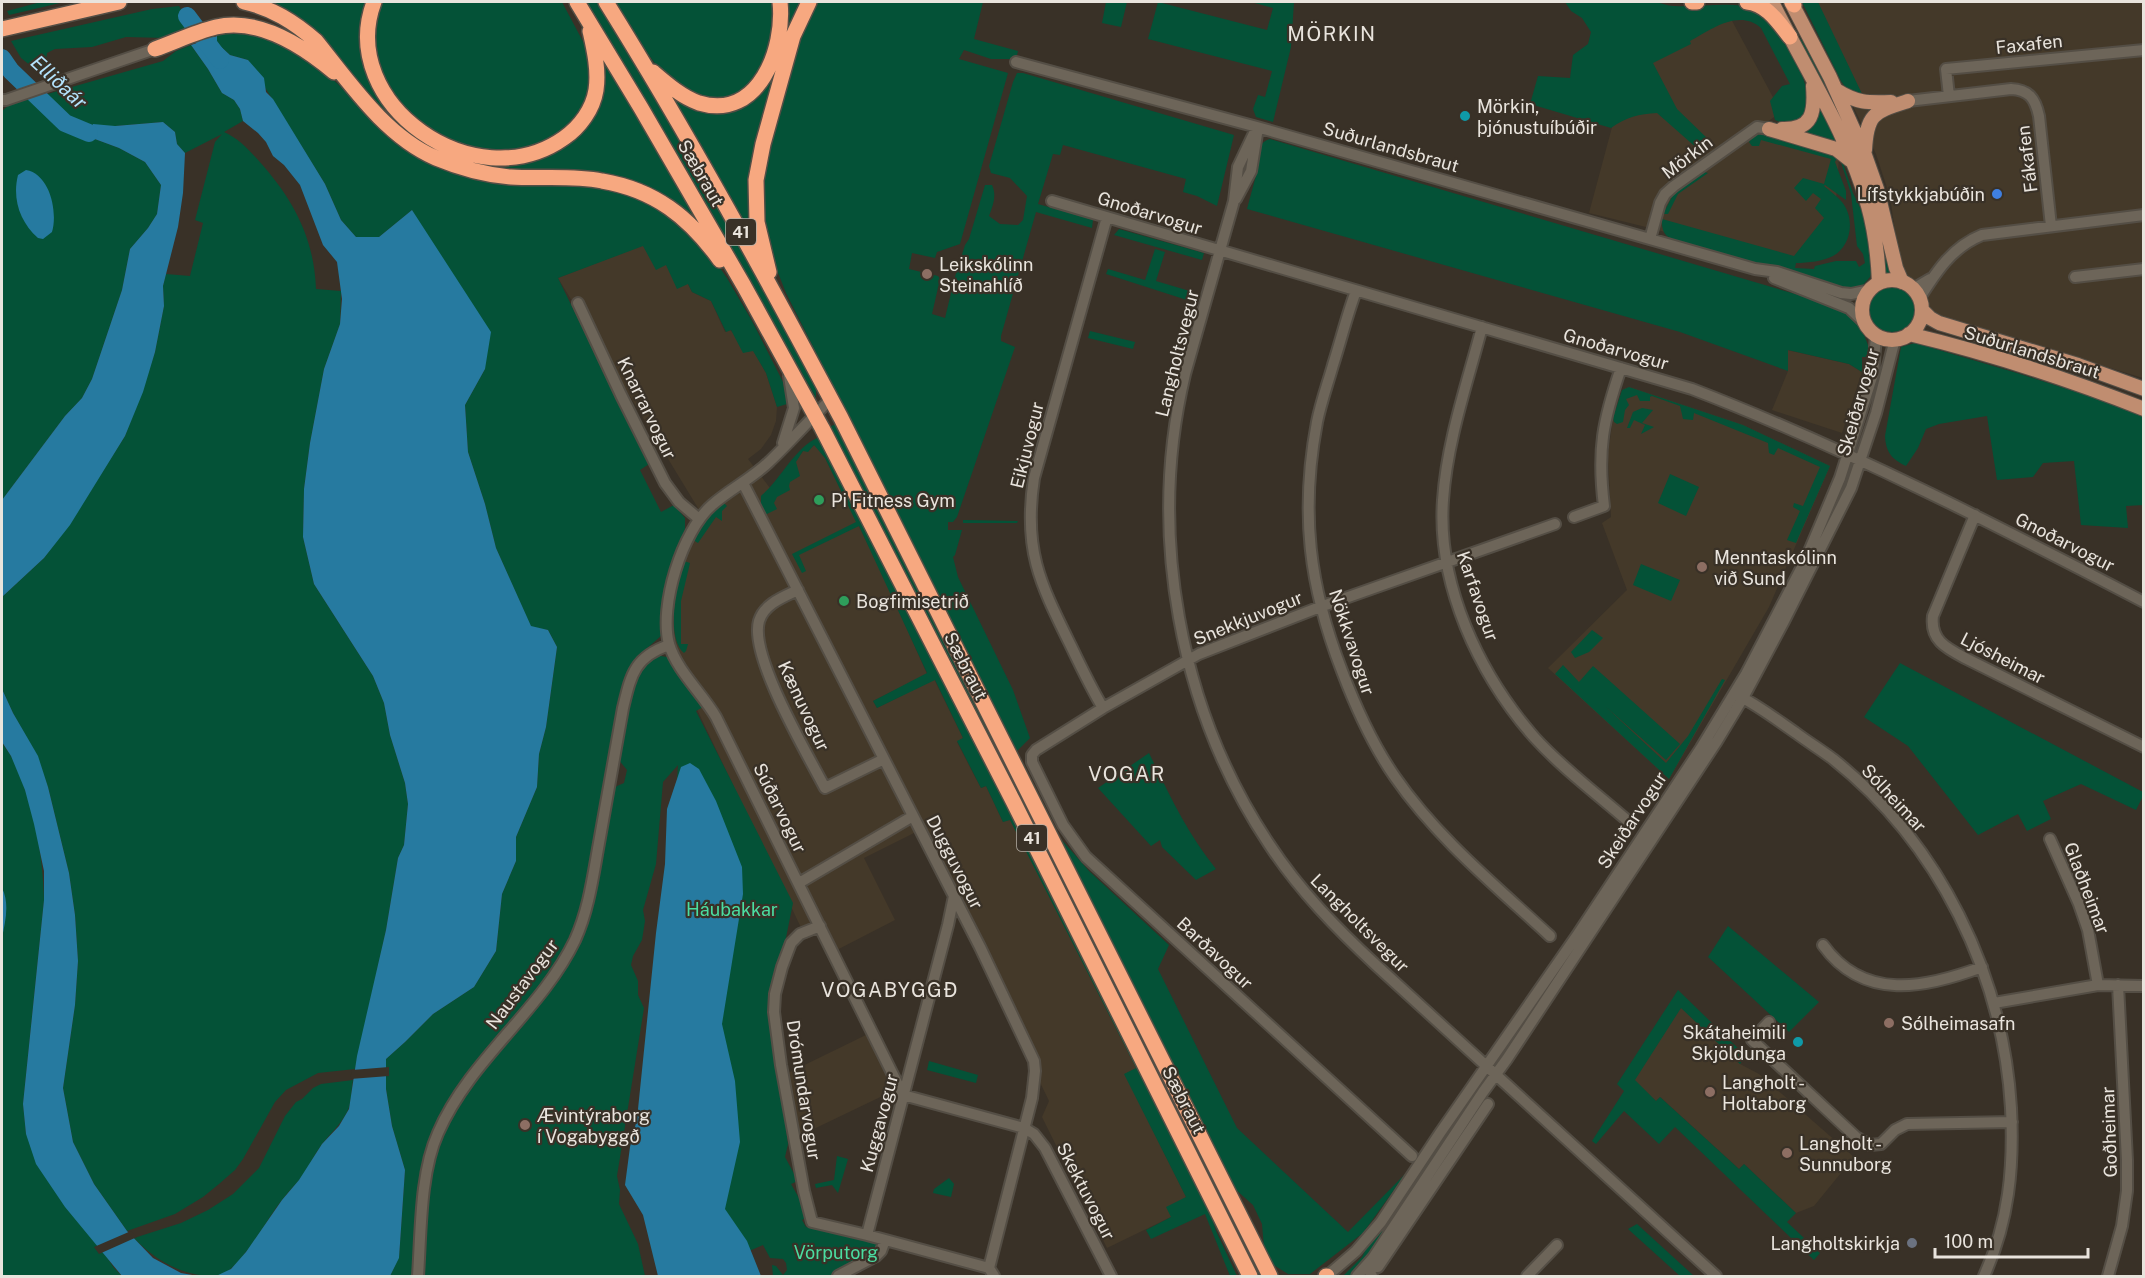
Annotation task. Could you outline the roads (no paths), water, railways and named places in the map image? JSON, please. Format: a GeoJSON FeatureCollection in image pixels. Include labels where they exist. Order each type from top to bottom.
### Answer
{"type":"FeatureCollection","features":[{"type":"Feature","properties":{"kind":"highway"},"geometry":{"type":"LineString","coordinates":[[2,29],[119,2]]}},
{"type":"Feature","properties":{"kind":"highway"},"geometry":{"type":"LineString","coordinates":[[244,2],[274,12],[304,31],[363,98]]}},
{"type":"Feature","properties":{"kind":"highway"},"geometry":{"type":"LineString","coordinates":[[374,2],[367,27],[369,57],[378,81],[391,102],[417,128],[442,144],[471,156],[492,159],[513,159],[535,154],[563,140],[582,122],[596,91],[597,69],[589,22]]}},
{"type":"Feature","properties":{"kind":"highway","name":"41"},"geometry":{"type":"LineString","coordinates":[[577,2],[589,22]]}},
{"type":"Feature","properties":{"kind":"highway","name":"41"},"geometry":{"type":"LineString","coordinates":[[606,2],[646,66]]}},
{"type":"Feature","properties":{"kind":"highway"},"geometry":{"type":"LineString","coordinates":[[646,66],[687,98],[701,103],[716,105],[731,103],[746,96],[758,86],[767,73],[774,56],[782,15],[780,2]]}},
{"type":"Feature","properties":{"kind":"highway"},"geometry":{"type":"LineString","coordinates":[[771,286],[757,222],[756,180],[763,144],[793,36],[808,2]]}},
{"type":"Feature","properties":{"kind":"highway"},"geometry":{"type":"LineString","coordinates":[[1692,2],[1697,2]]}},
{"type":"Feature","properties":{"kind":"highway"},"geometry":{"type":"LineString","coordinates":[[1748,2],[1762,6],[1790,37]]}},
{"type":"Feature","properties":{"kind":"highway","name":"Sæbraut"},"geometry":{"type":"LineString","coordinates":[[589,22],[744,286],[814,415],[1013,801],[1247,1272]]}},
{"type":"Feature","properties":{"kind":"highway"},"geometry":{"type":"LineString","coordinates":[[155,49],[216,27],[245,26],[273,33],[326,66],[417,148],[452,164],[493,175],[601,180],[640,191],[657,199],[678,213],[698,233],[727,270],[744,286]]}},
{"type":"Feature","properties":{"kind":"highway","name":"Sæbraut"},"geometry":{"type":"LineString","coordinates":[[646,66],[771,286],[831,399],[1267,1271]]}},
{"type":"Feature","properties":{"kind":"highway"},"geometry":{"type":"LineString","coordinates":[[1267,1271],[1278,1276]]}},
{"type":"Feature","properties":{"kind":"main road"},"geometry":{"type":"LineString","coordinates":[[1772,2],[1812,81],[1877,189],[1896,268],[1914,295],[1918,324],[1909,334],[1895,339]]}},
{"type":"Feature","properties":{"kind":"main road"},"geometry":{"type":"LineString","coordinates":[[1792,3],[1836,90],[1859,159],[1875,241],[1875,287],[1865,298],[1862,308],[1871,330]]}},
{"type":"Feature","properties":{"kind":"main road"},"geometry":{"type":"LineString","coordinates":[[1769,129],[1797,128],[1808,122],[1813,108],[1812,81]]}},
{"type":"Feature","properties":{"kind":"main road"},"geometry":{"type":"LineString","coordinates":[[1836,90],[1863,103],[1908,101]]}},
{"type":"Feature","properties":{"kind":"main road"},"geometry":{"type":"LineString","coordinates":[[1859,159],[1866,131],[1874,116],[1879,111],[1908,101]]}},
{"type":"Feature","properties":{"kind":"main road"},"geometry":{"type":"LineString","coordinates":[[1769,129],[1836,149],[1859,159]]}},
{"type":"Feature","properties":{"kind":"main road","name":"Suðurlandsbraut"},"geometry":{"type":"LineString","coordinates":[[1875,287],[1894,280],[1914,295],[1930,318],[1939,323],[2078,365],[2144,389]]}},
{"type":"Feature","properties":{"kind":"main road","name":"Suðurlandsbraut"},"geometry":{"type":"LineString","coordinates":[[1871,330],[1885,339],[1895,339]]}},
{"type":"Feature","properties":{"kind":"main road","name":"Suðurlandsbraut"},"geometry":{"type":"LineString","coordinates":[[1909,334],[2042,373],[2144,409]]}},
{"type":"Feature","properties":{"kind":"street"},"geometry":{"type":"LineString","coordinates":[[6,100],[155,49]]}},
{"type":"Feature","properties":{"kind":"street","name":"Faxafen"},"geometry":{"type":"LineString","coordinates":[[1949,96],[1946,69],[2144,50]]}},
{"type":"Feature","properties":{"kind":"street","name":"Suðurlandsbraut"},"geometry":{"type":"LineString","coordinates":[[1016,62],[1257,127],[1755,269],[1849,308],[1871,330]]}},
{"type":"Feature","properties":{"kind":"street","name":"Fákafen"},"geometry":{"type":"LineString","coordinates":[[1949,96],[2011,89],[2027,92],[2036,102],[2052,226]]}},
{"type":"Feature","properties":{"kind":"street"},"geometry":{"type":"LineString","coordinates":[[1908,101],[1949,96]]}},
{"type":"Feature","properties":{"kind":"street","name":"Langholtsvegur"},"geometry":{"type":"LineString","coordinates":[[1257,127],[1251,171],[1234,201],[1182,386],[1170,483],[1172,561],[1180,624],[1188,660],[1206,718],[1233,781],[1269,844],[1322,913],[1716,1276]]}},
{"type":"Feature","properties":{"kind":"street","name":"Mörkin"},"geometry":{"type":"LineString","coordinates":[[1650,239],[1660,203],[1674,186],[1757,127],[1769,129]]}},
{"type":"Feature","properties":{"kind":"street","name":"Gnoðarvogur"},"geometry":{"type":"LineString","coordinates":[[1052,201],[1703,393],[1768,418],[1849,454],[1975,515],[2144,602]]}},
{"type":"Feature","properties":{"kind":"street"},"geometry":{"type":"LineString","coordinates":[[1914,295],[1968,240],[1997,232],[2144,215]]}},
{"type":"Feature","properties":{"kind":"street","name":"Eikjuvogur"},"geometry":{"type":"LineString","coordinates":[[1103,708],[1046,596],[1032,550],[1030,505],[1034,478],[1107,217]]}},
{"type":"Feature","properties":{"kind":"street","name":"Suðurlandsbraut"},"geometry":{"type":"LineString","coordinates":[[1755,269],[1777,272],[1851,294],[1875,287]]}},
{"type":"Feature","properties":{"kind":"street"},"geometry":{"type":"LineString","coordinates":[[2075,277],[2144,269]]}},
{"type":"Feature","properties":{"kind":"street","name":"Nökkvavogur"},"geometry":{"type":"LineString","coordinates":[[1356,291],[1318,420],[1311,466],[1309,526],[1320,608],[1351,694],[1371,740],[1395,777],[1452,845],[1550,936]]}},
{"type":"Feature","properties":{"kind":"street","name":"Knarrarvogur"},"geometry":{"type":"LineString","coordinates":[[578,303],[665,483],[679,502],[699,519]]}},
{"type":"Feature","properties":{"kind":"street","name":"Karfavogur"},"geometry":{"type":"LineString","coordinates":[[1482,327],[1455,425],[1449,457],[1443,500],[1445,562],[1469,632],[1486,668],[1506,700],[1535,737],[1629,822]]}},
{"type":"Feature","properties":{"kind":"street","name":"Skeiðarvogur"},"geometry":{"type":"LineString","coordinates":[[1327,1276],[1356,1251],[1381,1222],[1739,695],[1805,561],[1849,454],[1873,374],[1871,330]]}},
{"type":"Feature","properties":{"kind":"street","name":"Skeiðarvogur"},"geometry":{"type":"LineString","coordinates":[[1357,1276],[1378,1267],[1469,1123],[1496,1074],[1710,750],[1816,558],[1851,488],[1876,413],[1895,339]]}},
{"type":"Feature","properties":{"kind":"street","name":"Súðarvogur"},"geometry":{"type":"LineString","coordinates":[[781,448],[794,408],[787,366]]}},
{"type":"Feature","properties":{"kind":"street"},"geometry":{"type":"LineString","coordinates":[[1574,517],[1604,506],[1600,476],[1600,447],[1621,368]]}},
{"type":"Feature","properties":{"kind":"street","name":"Súðarvogur"},"geometry":{"type":"LineString","coordinates":[[831,399],[761,470],[712,505],[699,519],[689,536],[675,570],[668,615],[669,645],[685,674],[716,717],[903,1095]]}},
{"type":"Feature","properties":{"kind":"street","name":"Dugguvogur"},"geometry":{"type":"LineString","coordinates":[[743,483],[954,896],[1034,1061],[1032,1098],[991,1273]]}},
{"type":"Feature","properties":{"kind":"street","name":"Ljósheimar"},"geometry":{"type":"LineString","coordinates":[[1975,515],[1933,616],[1933,631],[1940,642],[1965,658],[2144,747]]}},
{"type":"Feature","properties":{"kind":"street","name":"Snekkjuvogur"},"geometry":{"type":"LineString","coordinates":[[1035,750],[1103,708],[1199,654],[1445,562],[1555,524]]}},
{"type":"Feature","properties":{"kind":"street","name":"Kænuvogur"},"geometry":{"type":"LineString","coordinates":[[798,590],[776,601],[765,610],[759,622],[761,649],[772,685],[825,788],[884,759]]}},
{"type":"Feature","properties":{"kind":"street","name":"Naustavogur"},"geometry":{"type":"LineString","coordinates":[[418,1276],[426,1173],[437,1134],[474,1072],[551,979],[574,942],[589,901],[628,687],[642,660],[657,649],[669,645]]}},
{"type":"Feature","properties":{"kind":"street","name":"Sólheimar"},"geometry":{"type":"LineString","coordinates":[[1739,695],[1832,759],[1888,812],[1921,852],[1940,881],[1961,919],[1982,967],[1994,1003],[2006,1058],[2012,1122],[2009,1196],[2001,1231],[1984,1276]]}},
{"type":"Feature","properties":{"kind":"street","name":"Barðavogur"},"geometry":{"type":"LineString","coordinates":[[1035,750],[1032,762],[1063,825],[1086,857],[1412,1156]]}},
{"type":"Feature","properties":{"kind":"street"},"geometry":{"type":"LineString","coordinates":[[799,884],[913,816]]}},
{"type":"Feature","properties":{"kind":"street","name":"Glaðheimar"},"geometry":{"type":"LineString","coordinates":[[2050,839],[2088,930],[2098,986]]}},
{"type":"Feature","properties":{"kind":"street","name":"Kuggavogur"},"geometry":{"type":"LineString","coordinates":[[867,1235],[954,896]]}},
{"type":"Feature","properties":{"kind":"street","name":"Drómundarvogur"},"geometry":{"type":"LineString","coordinates":[[820,926],[795,939],[782,967],[774,1012],[781,1065],[812,1222],[867,1235]]}},
{"type":"Feature","properties":{"kind":"street"},"geometry":{"type":"LineString","coordinates":[[1823,945],[1834,960],[1849,972],[1870,982],[1886,985],[1928,984],[1982,967]]}},
{"type":"Feature","properties":{"kind":"street","name":"Goðheimar"},"geometry":{"type":"LineString","coordinates":[[2108,1276],[2122,1226],[2127,1191],[2118,985]]}},
{"type":"Feature","properties":{"kind":"street"},"geometry":{"type":"LineString","coordinates":[[1994,1003],[2098,986],[2144,986]]}},
{"type":"Feature","properties":{"kind":"street"},"geometry":{"type":"LineString","coordinates":[[1769,1023],[1752,1040],[1866,1144],[1881,1144],[1895,1130],[1907,1124],[2012,1122]]}},
{"type":"Feature","properties":{"kind":"street"},"geometry":{"type":"LineString","coordinates":[[903,1095],[1024,1128]]}},
{"type":"Feature","properties":{"kind":"street","name":"Skeiðarvogur"},"geometry":{"type":"LineString","coordinates":[[1469,1123],[1488,1104]]}},
{"type":"Feature","properties":{"kind":"street","name":"Skektuvogur"},"geometry":{"type":"LineString","coordinates":[[1024,1128],[1034,1134],[1045,1148],[1111,1276]]}},
{"type":"Feature","properties":{"kind":"street"},"geometry":{"type":"LineString","coordinates":[[867,1235],[991,1273]]}},
{"type":"Feature","properties":{"kind":"street"},"geometry":{"type":"LineString","coordinates":[[837,1276],[876,1256],[881,1251],[885,1240]]}},
{"type":"Feature","properties":{"kind":"street"},"geometry":{"type":"LineString","coordinates":[[1527,1276],[1557,1245]]}},
{"type":"Feature","properties":{"kind":"water"},"geometry":{"type":"Polygon","coordinates":[[[217,36],[217,43],[230,55],[248,60],[264,78],[266,92],[273,99],[325,184],[341,220],[356,237],[379,237],[412,210],[491,332],[485,369],[465,405],[468,452],[496,548],[531,626],[548,630],[557,647],[546,727],[539,754],[537,787],[516,837],[516,861],[502,894],[496,951],[474,987],[433,1014],[386,1059],[386,1089],[392,1126],[405,1170],[399,1258],[390,1276],[216,1276],[231,1269],[246,1252],[282,1200],[299,1180],[322,1144],[339,1126],[349,1109],[357,1056],[386,930],[398,858],[404,845],[408,804],[405,783],[390,735],[384,703],[373,676],[314,584],[303,537],[304,489],[310,443],[324,369],[340,324],[342,299],[337,262],[323,245],[300,185],[284,165],[273,156],[258,133],[243,121],[240,109],[234,100],[222,93],[191,45],[217,36]]]}},
{"type":"Feature","properties":{"kind":"water"},"geometry":{"type":"Polygon","coordinates":[[[163,122],[175,132],[177,144],[185,153],[183,193],[178,227],[163,286],[164,306],[155,352],[143,392],[125,436],[70,525],[44,558],[2,597],[2,500],[65,416],[82,398],[92,379],[122,290],[130,249],[157,214],[161,185],[145,162],[119,148],[92,138],[89,133],[93,124],[115,126],[163,122]]]}},
{"type":"Feature","properties":{"kind":"water"},"geometry":{"type":"Polygon","coordinates":[[[26,170],[41,179],[53,205],[52,232],[43,239],[38,238],[26,225],[19,210],[16,184],[18,175],[26,170]]]}},
{"type":"Feature","properties":{"kind":"water"},"geometry":{"type":"Polygon","coordinates":[[[2,689],[38,756],[69,873],[78,961],[75,1005],[63,1088],[73,1142],[94,1184],[127,1231],[153,1258],[181,1273],[198,1276],[122,1276],[65,1207],[36,1164],[26,1134],[23,1104],[44,900],[44,871],[25,790],[11,756],[2,742],[2,689]]]}},
{"type":"Feature","properties":{"kind":"water"},"geometry":{"type":"Polygon","coordinates":[[[690,763],[699,769],[716,801],[742,867],[743,894],[722,1024],[735,1081],[740,1142],[725,1209],[747,1241],[761,1276],[658,1276],[643,1215],[625,1185],[630,1147],[637,1119],[665,864],[667,809],[681,767],[690,763]]]}},
{"type":"Feature","properties":{"kind":"water"},"geometry":{"type":"Polygon","coordinates":[[[2,888],[6,907],[2,938],[2,888]]]}},
{"type":"Feature","properties":{"kind":"waterway","name":"Elliðaár"},"geometry":{"type":"LineString","coordinates":[[187,16],[220,60]]}},
{"type":"Feature","properties":{"kind":"waterway","name":"Elliðaár"},"geometry":{"type":"LineString","coordinates":[[2,58],[11,71],[65,123],[89,133]]}},
{"type":"Feature","properties":{"kind":"place","name":"Mörkin, þjónustuíbúðir"},"geometry":{"type":"Point","coordinates":[1465,116]}},
{"type":"Feature","properties":{"kind":"place","name":"Lífstykkjabúðin"},"geometry":{"type":"Point","coordinates":[1997,194]}},
{"type":"Feature","properties":{"kind":"place","name":"Leikskólinn Steinahlíð"},"geometry":{"type":"Point","coordinates":[927,274]}},
{"type":"Feature","properties":{"kind":"place","name":"Pi Fitness Gym"},"geometry":{"type":"Point","coordinates":[819,500]}},
{"type":"Feature","properties":{"kind":"place","name":"Menntaskólinn við Sund"},"geometry":{"type":"Point","coordinates":[1702,567]}},
{"type":"Feature","properties":{"kind":"place","name":"Bogfimisetrið"},"geometry":{"type":"Point","coordinates":[844,601]}},
{"type":"Feature","properties":{"kind":"place","name":"Sólheimasafn"},"geometry":{"type":"Point","coordinates":[1889,1023]}},
{"type":"Feature","properties":{"kind":"place","name":"Skátaheimili Skjöldunga"},"geometry":{"type":"Point","coordinates":[1798,1042]}},
{"type":"Feature","properties":{"kind":"place","name":"Langholt - Holtaborg"},"geometry":{"type":"Point","coordinates":[1710,1092]}},
{"type":"Feature","properties":{"kind":"place","name":"Ævintýraborg í Vogabyggð"},"geometry":{"type":"Point","coordinates":[525,1125]}},
{"type":"Feature","properties":{"kind":"place","name":"Langholt - Sunnuborg"},"geometry":{"type":"Point","coordinates":[1787,1153]}},
{"type":"Feature","properties":{"kind":"place","name":"Langholtskirkja"},"geometry":{"type":"Point","coordinates":[1912,1243]}},
{"type":"Feature","properties":{"kind":"district","name":"MÖRKIN"},"geometry":{"type":"Point","coordinates":[1332,34]}},
{"type":"Feature","properties":{"kind":"district","name":"VOGAR"},"geometry":{"type":"Point","coordinates":[1127,774]}},
{"type":"Feature","properties":{"kind":"district","name":"VOGABYGGÐ"},"geometry":{"type":"Point","coordinates":[890,990]}},
{"type":"Feature","properties":{"kind":"park label","name":"Háubakkar"},"geometry":{"type":"Point","coordinates":[732,909]}},
{"type":"Feature","properties":{"kind":"park label","name":"Vörputorg"},"geometry":{"type":"Point","coordinates":[836,1252]}}]}
